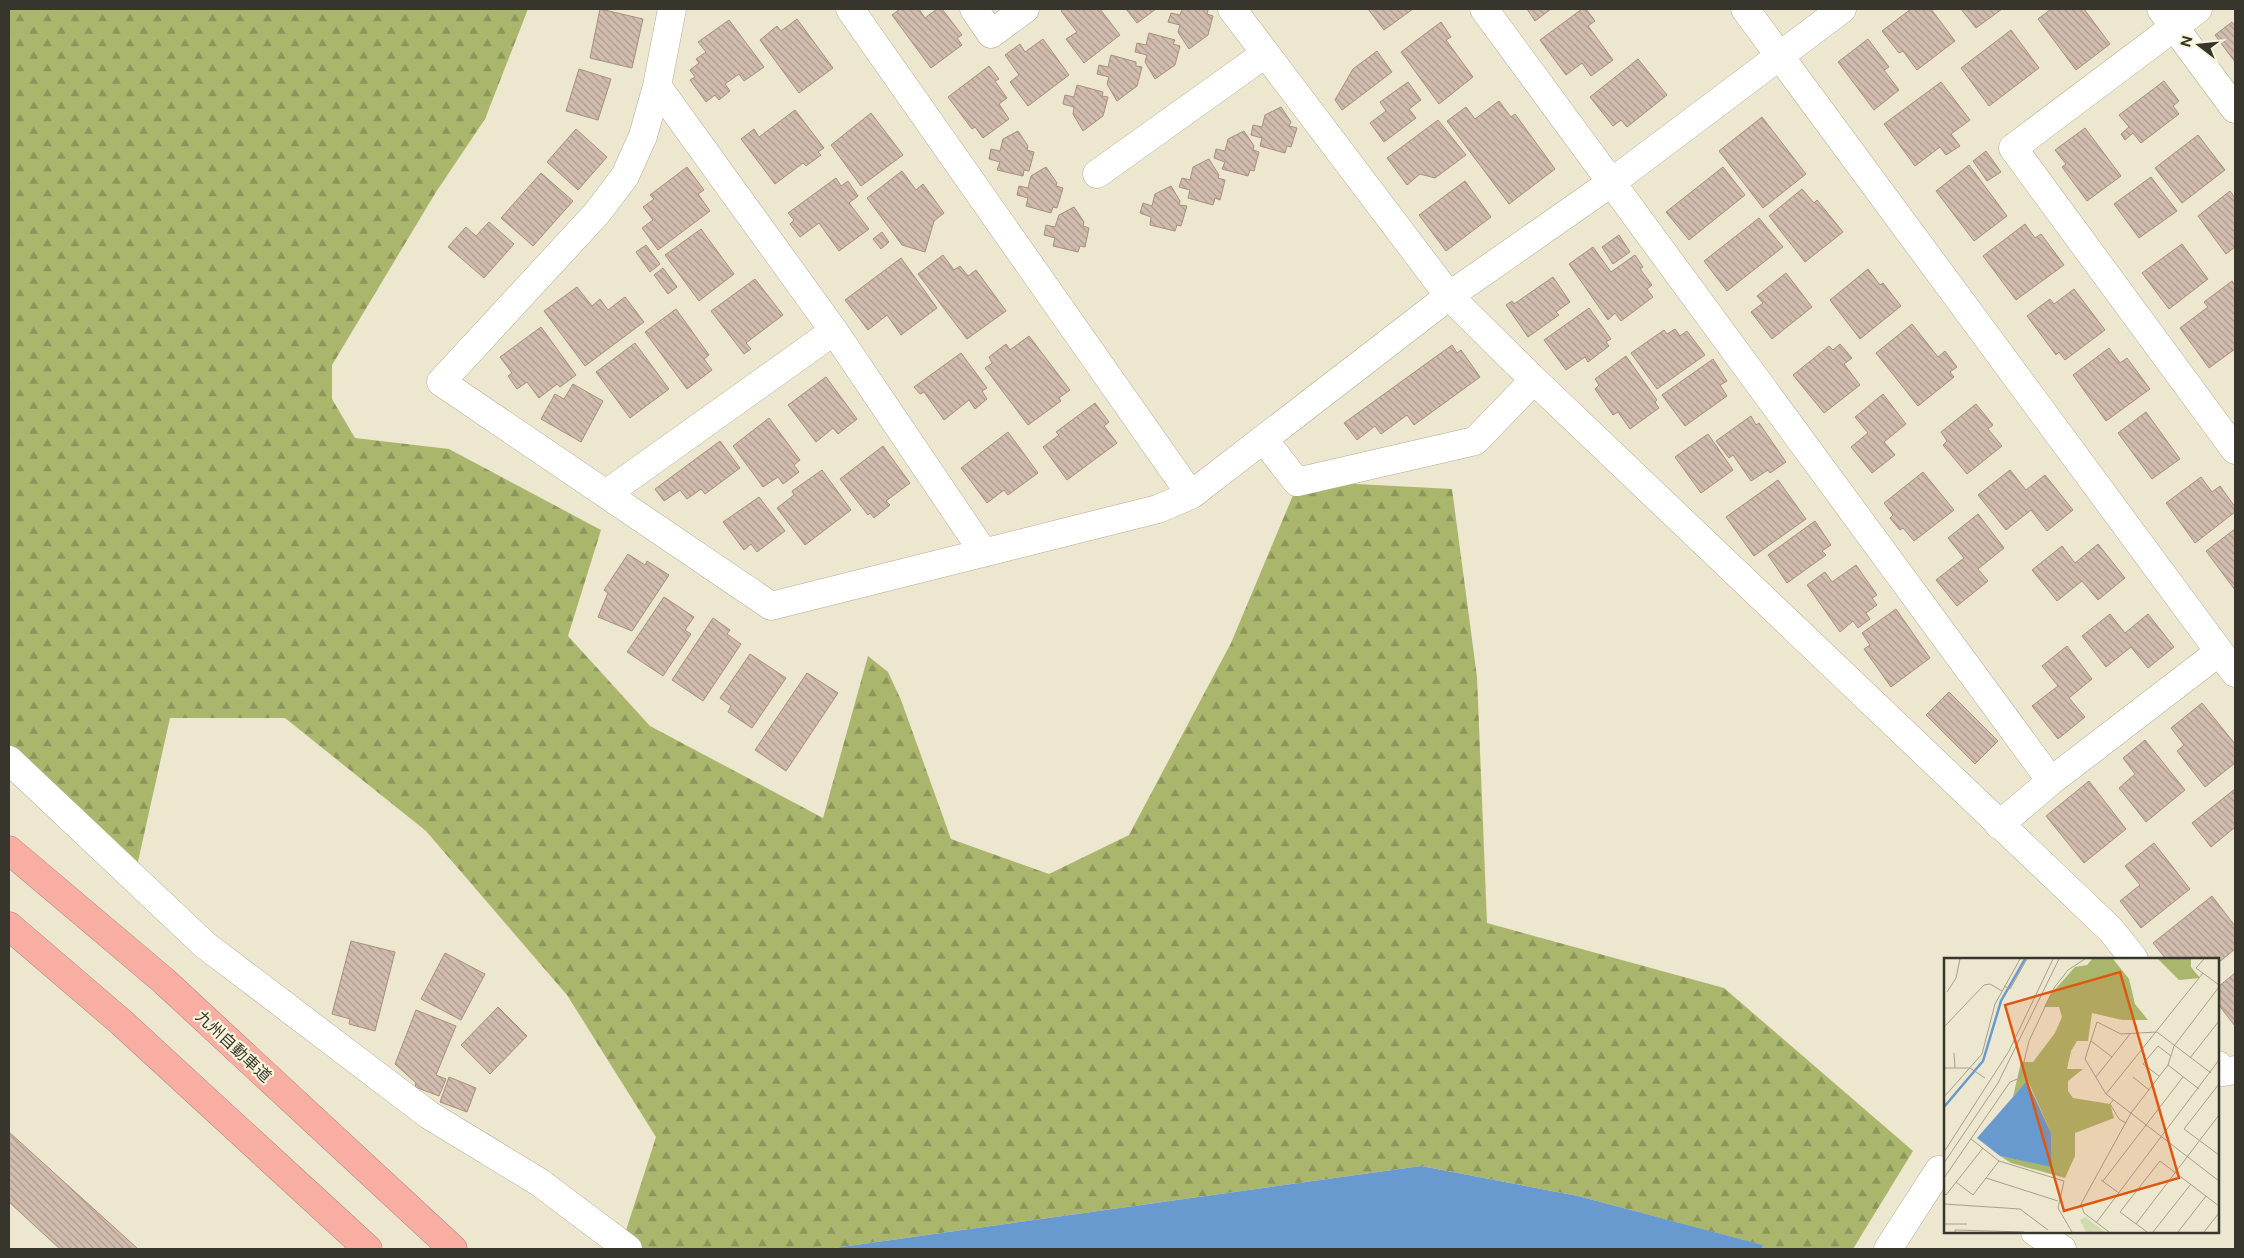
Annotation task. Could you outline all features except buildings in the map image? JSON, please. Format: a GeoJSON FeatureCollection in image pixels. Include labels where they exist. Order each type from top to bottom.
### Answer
{"type":"FeatureCollection","features":[{"type":"Feature","properties":{"kind":"highway","name":"九州自動車道"},"geometry":{"type":"LineString","coordinates":[[9,850],[164,981],[453,1249]]}},
{"type":"Feature","properties":{"kind":"highway"},"geometry":{"type":"LineString","coordinates":[[9,926],[121,1022],[368,1249]]}},
{"type":"Feature","properties":{"kind":"street"},"geometry":{"type":"LineString","coordinates":[[672,9],[657,86],[643,136],[625,176],[597,213],[441,382],[771,606],[1158,509],[1192,495],[1449,296],[1612,182],[1778,55],[1842,9]]}},
{"type":"Feature","properties":{"kind":"street"},"geometry":{"type":"LineString","coordinates":[[850,9],[1192,495]]}},
{"type":"Feature","properties":{"kind":"street"},"geometry":{"type":"LineString","coordinates":[[974,9],[991,34],[1025,9]]}},
{"type":"Feature","properties":{"kind":"street"},"geometry":{"type":"LineString","coordinates":[[1232,9],[1449,296],[1534,380],[2111,930],[2133,958]]}},
{"type":"Feature","properties":{"kind":"street"},"geometry":{"type":"LineString","coordinates":[[1484,9],[2050,781]]}},
{"type":"Feature","properties":{"kind":"street"},"geometry":{"type":"LineString","coordinates":[[1745,9],[2235,673]]}},
{"type":"Feature","properties":{"kind":"street"},"geometry":{"type":"LineString","coordinates":[[2198,9],[2168,18],[2013,148],[2235,450]]}},
{"type":"Feature","properties":{"kind":"street"},"geometry":{"type":"LineString","coordinates":[[2168,18],[2235,109]]}},
{"type":"Feature","properties":{"kind":"street"},"geometry":{"type":"LineString","coordinates":[[1098,174],[1265,54]]}},
{"type":"Feature","properties":{"kind":"street"},"geometry":{"type":"LineString","coordinates":[[657,86],[834,331],[984,553]]}},
{"type":"Feature","properties":{"kind":"street"},"geometry":{"type":"LineString","coordinates":[[606,494],[834,331]]}},
{"type":"Feature","properties":{"kind":"street"},"geometry":{"type":"LineString","coordinates":[[1264,440],[1297,482],[1475,441],[1534,380]]}},
{"type":"Feature","properties":{"kind":"street"},"geometry":{"type":"LineString","coordinates":[[1999,825],[2050,781],[2219,652]]}},
{"type":"Feature","properties":{"kind":"street"},"geometry":{"type":"LineString","coordinates":[[9,760],[205,945],[430,1115],[539,1182],[628,1249]]}},
{"type":"Feature","properties":{"kind":"street"},"geometry":{"type":"LineString","coordinates":[[2219,1066],[2223,1072],[2235,1070]]}},
{"type":"Feature","properties":{"kind":"street"},"geometry":{"type":"LineString","coordinates":[[1888,1249],[1939,1170],[1944,1173]]}},
{"type":"Feature","properties":{"kind":"street"},"geometry":{"type":"LineString","coordinates":[[2037,1233],[2062,1249]]}},
{"type":"Feature","properties":{"kind":"green space"},"geometry":{"type":"Polygon","coordinates":[[[9,9],[528,9],[485,119],[436,192],[332,365],[332,399],[355,438],[449,449],[601,530],[568,636],[650,726],[823,818],[868,656],[888,672],[901,700],[951,839],[1049,874],[1129,835],[1231,643],[1299,481],[1452,489],[1477,677],[1487,923],[1724,988],[1913,1151],[1853,1249],[1761,1249],[1762,1245],[1578,1196],[1421,1166],[827,1249],[620,1249],[656,1137],[567,995],[426,831],[285,718],[170,718],[135,875],[31,773],[9,744],[9,9]]]}},
{"type":"Feature","properties":{"kind":"water"},"geometry":{"type":"Polygon","coordinates":[[[1421,1166],[1578,1196],[1763,1245],[1761,1249],[827,1249],[1421,1166]]]}}]}
